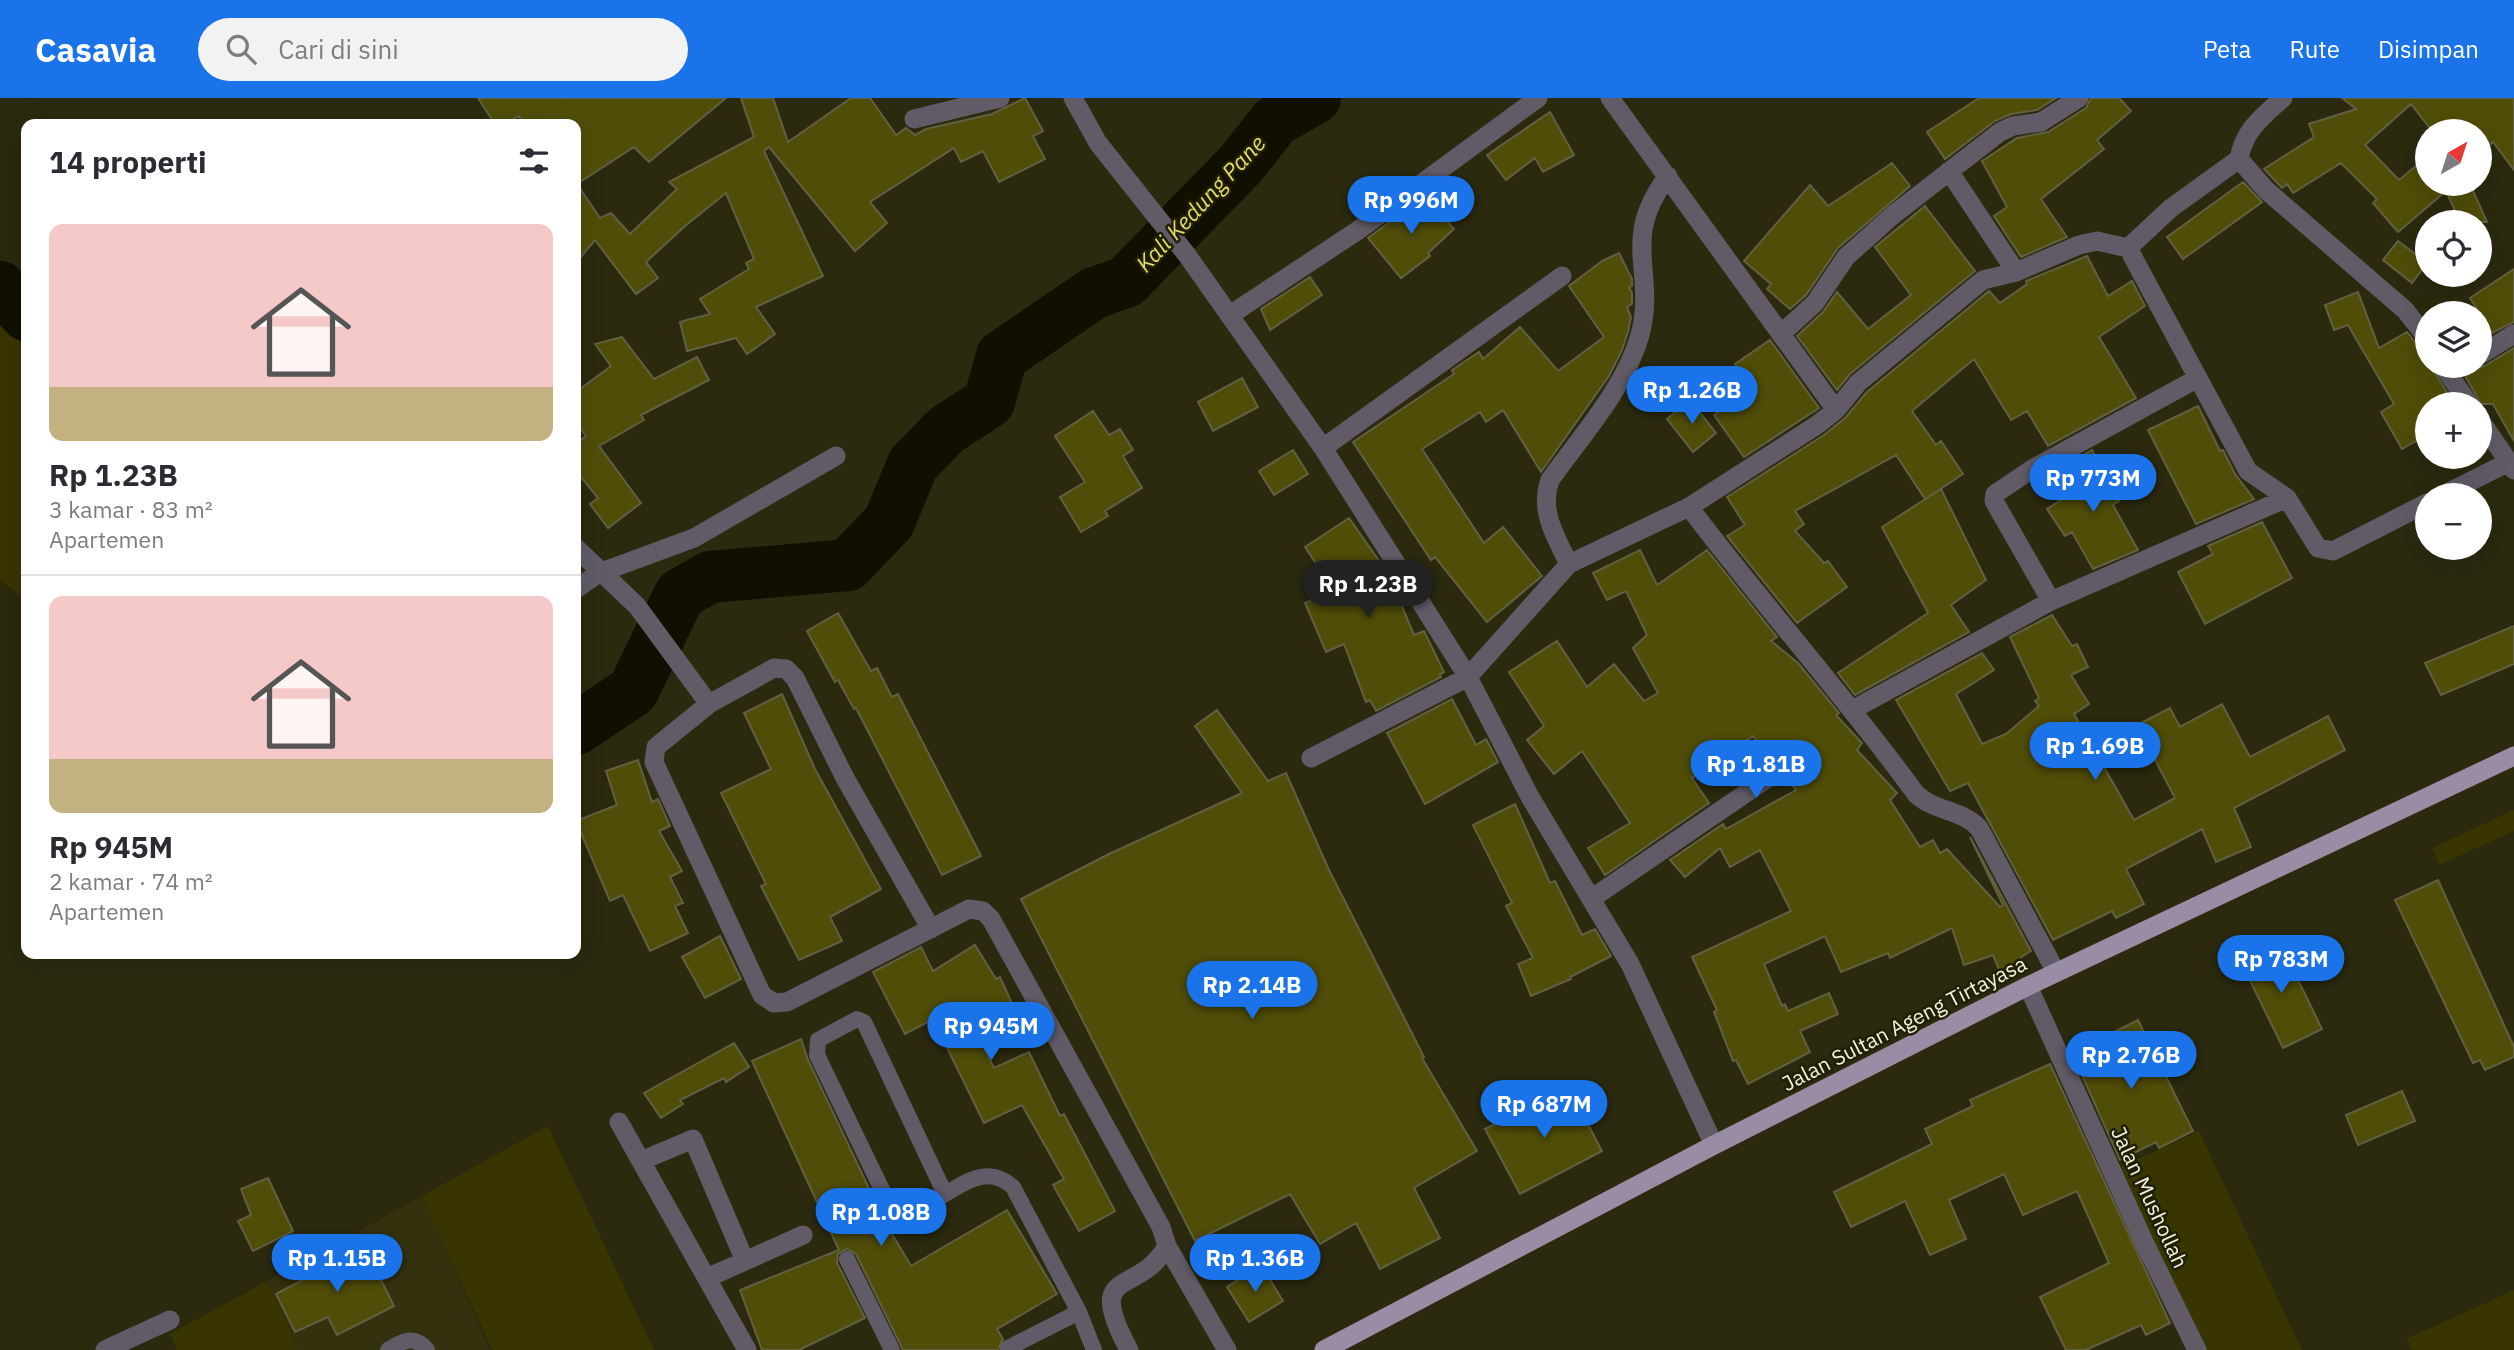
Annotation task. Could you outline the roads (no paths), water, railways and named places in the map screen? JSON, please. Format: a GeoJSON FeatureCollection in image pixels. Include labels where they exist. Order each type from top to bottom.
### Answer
{"type":"FeatureCollection","features":[{"type":"Feature","properties":{"kind":"main road","name":"Jalan Sultan Ageng Tirtayasa"},"geometry":{"type":"LineString","coordinates":[[1324,1350],[1714,1145],[2056,972],[2514,756]]}},
{"type":"Feature","properties":{"kind":"street"},"geometry":{"type":"LineString","coordinates":[[914,119],[1000,98]]}},
{"type":"Feature","properties":{"kind":"street"},"geometry":{"type":"LineString","coordinates":[[1073,98],[1098,143],[1187,255],[1323,448],[1468,677],[1530,797],[1630,964],[1714,1145]]}},
{"type":"Feature","properties":{"kind":"street"},"geometry":{"type":"LineString","coordinates":[[1230,315],[1357,230],[1538,98]]}},
{"type":"Feature","properties":{"kind":"street"},"geometry":{"type":"LineString","coordinates":[[1610,98],[1836,410]]}},
{"type":"Feature","properties":{"kind":"street"},"geometry":{"type":"LineString","coordinates":[[1782,333],[1815,303],[1846,257],[1949,171],[2006,128],[2041,122],[2079,98]]}},
{"type":"Feature","properties":{"kind":"street"},"geometry":{"type":"LineString","coordinates":[[2128,248],[2171,208],[2239,159],[2242,142],[2252,125],[2283,98]]}},
{"type":"Feature","properties":{"kind":"street"},"geometry":{"type":"LineString","coordinates":[[2239,159],[2266,190],[2405,310],[2415,323]]}},
{"type":"Feature","properties":{"kind":"street"},"geometry":{"type":"LineString","coordinates":[[1949,171],[2016,272]]}},
{"type":"Feature","properties":{"kind":"street"},"geometry":{"type":"LineString","coordinates":[[1569,564],[1546,511],[1545,492],[1550,480],[1619,382],[1634,354],[1641,330],[1641,232],[1653,196],[1668,176]]}},
{"type":"Feature","properties":{"kind":"street"},"geometry":{"type":"LineString","coordinates":[[1311,758],[1468,677],[1569,564],[1689,508],[1836,410],[1858,383],[1974,286],[2016,272],[2079,244],[2097,241],[2128,248],[2248,471],[2287,498],[2313,542],[2324,551],[2333,551],[2415,509]]}},
{"type":"Feature","properties":{"kind":"street"},"geometry":{"type":"LineString","coordinates":[[1323,448],[1562,276]]}},
{"type":"Feature","properties":{"kind":"street"},"geometry":{"type":"LineString","coordinates":[[2492,348],[2514,334]]}},
{"type":"Feature","properties":{"kind":"street"},"geometry":{"type":"LineString","coordinates":[[2051,601],[1994,501],[1995,494],[2032,469],[2198,378]]}},
{"type":"Feature","properties":{"kind":"street"},"geometry":{"type":"LineString","coordinates":[[2471,483],[2511,466],[2492,438]]}},
{"type":"Feature","properties":{"kind":"street"},"geometry":{"type":"LineString","coordinates":[[581,586],[599,573],[694,538],[836,456]]}},
{"type":"Feature","properties":{"kind":"street"},"geometry":{"type":"LineString","coordinates":[[1854,709],[2051,601],[2287,498]]}},
{"type":"Feature","properties":{"kind":"street"},"geometry":{"type":"LineString","coordinates":[[1689,508],[1729,562],[1854,709],[1926,804],[1970,819],[1979,828],[2056,972]]}},
{"type":"Feature","properties":{"kind":"street"},"geometry":{"type":"LineString","coordinates":[[581,553],[637,606],[709,704]]}},
{"type":"Feature","properties":{"kind":"street"},"geometry":{"type":"LineString","coordinates":[[931,929],[845,778],[794,678],[786,669],[774,668],[709,704],[656,747],[653,762],[762,995],[774,1003],[787,1002],[931,929],[969,909],[983,911],[990,919],[1161,1227],[1167,1246],[1227,1350]]}},
{"type":"Feature","properties":{"kind":"street"},"geometry":{"type":"LineString","coordinates":[[1591,899],[1768,778]]}},
{"type":"Feature","properties":{"kind":"street","name":"Jalan Mushollah"},"geometry":{"type":"LineString","coordinates":[[2028,986],[2145,1244],[2197,1350]]}},
{"type":"Feature","properties":{"kind":"street"},"geometry":{"type":"LineString","coordinates":[[619,1122],[747,1350]]}},
{"type":"Feature","properties":{"kind":"street"},"geometry":{"type":"LineString","coordinates":[[641,1161],[693,1139],[745,1261]]}},
{"type":"Feature","properties":{"kind":"street"},"geometry":{"type":"LineString","coordinates":[[707,1278],[803,1235]]}},
{"type":"Feature","properties":{"kind":"street"},"geometry":{"type":"LineString","coordinates":[[1129,1350],[1112,1319],[1110,1303],[1117,1287],[1161,1258],[1167,1246]]}},
{"type":"Feature","properties":{"kind":"street"},"geometry":{"type":"LineString","coordinates":[[105,1350],[170,1320]]}},
{"type":"Feature","properties":{"kind":"lane"},"geometry":{"type":"LineString","coordinates":[[945,1194],[864,1022],[857,1019],[818,1040],[817,1055],[886,1198],[896,1210],[909,1212],[945,1194],[981,1175],[1001,1176],[1013,1187],[1079,1312],[1094,1350]]}},
{"type":"Feature","properties":{"kind":"lane"},"geometry":{"type":"LineString","coordinates":[[847,1259],[892,1350]]}},
{"type":"Feature","properties":{"kind":"lane"},"geometry":{"type":"LineString","coordinates":[[1008,1348],[1079,1312]]}},
{"type":"Feature","properties":{"kind":"lane"},"geometry":{"type":"LineString","coordinates":[[388,1350],[410,1339],[418,1341],[427,1350]]}},
{"type":"Feature","properties":{"kind":"waterway","name":"Kali Kedung Pane"},"geometry":{"type":"LineString","coordinates":[[581,726],[633,691],[680,594],[710,577],[848,565],[889,522],[913,464],[946,430],[989,402],[1002,356],[1094,293],[1126,282],[1241,164],[1275,121],[1315,98]]}},
{"type":"Feature","properties":{"kind":"waterway","name":"Kali Kedung Pane"},"geometry":{"type":"LineString","coordinates":[[0,287],[21,310]]}}]}
